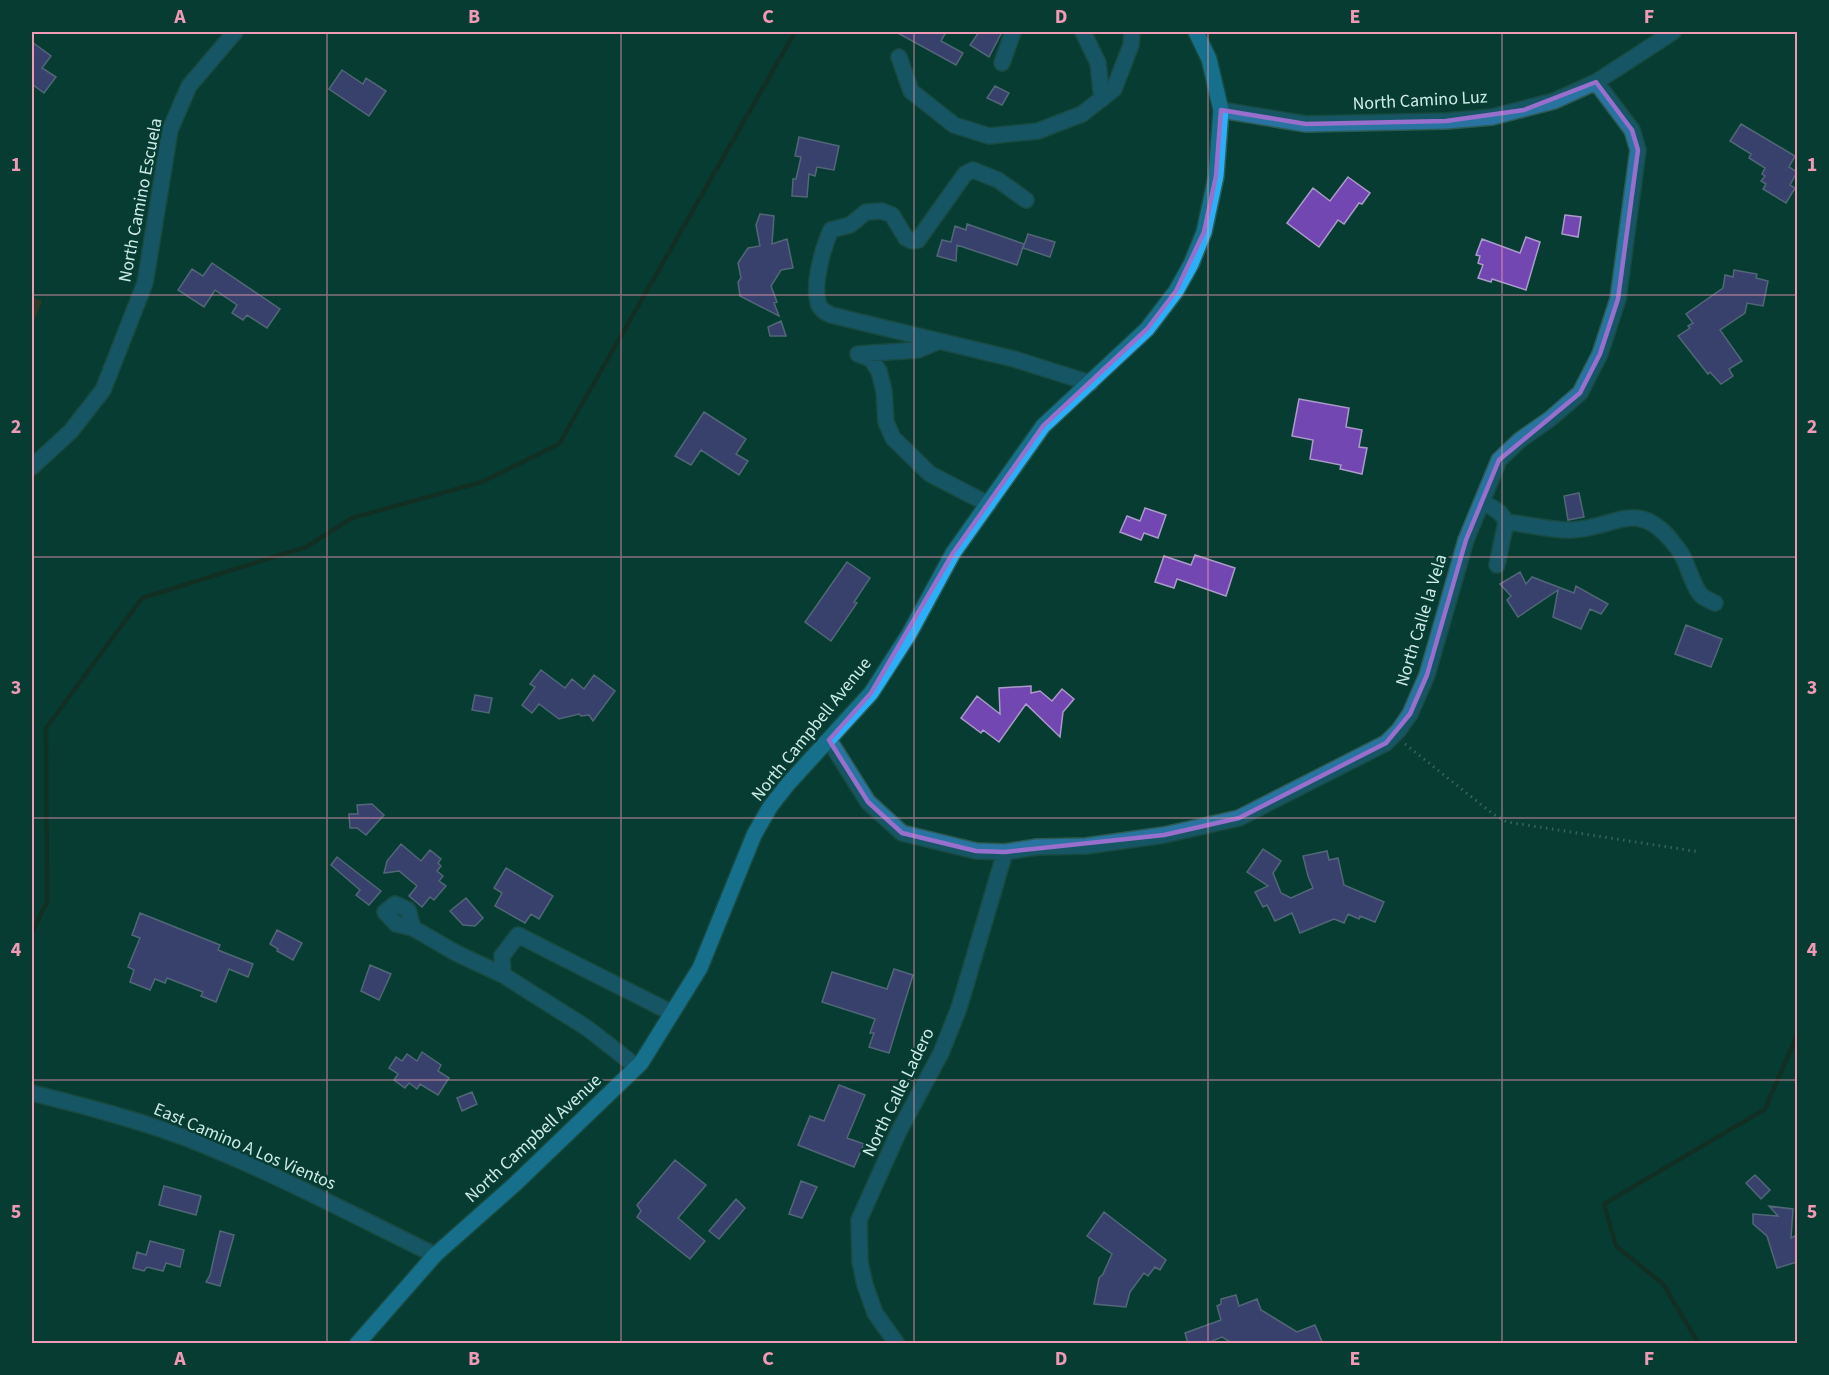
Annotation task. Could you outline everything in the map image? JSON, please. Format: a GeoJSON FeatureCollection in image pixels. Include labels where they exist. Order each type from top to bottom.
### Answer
{"type":"FeatureCollection","features":[{"type":"Feature","properties":{"kind":"main road","name":"North Campbell Avenue"},"geometry":{"type":"LineString","coordinates":[[357,1344],[435,1255],[515,1184],[637,1067],[700,968],[754,835],[765,816],[788,784],[871,693],[909,634],[953,554],[1043,426],[1147,329],[1176,291],[1191,264],[1204,232],[1216,176],[1221,110],[1209,59],[1196,32]]}},
{"type":"Feature","properties":{"kind":"street","name":"North Camino Escuela"},"geometry":{"type":"LineString","coordinates":[[32,467],[71,431],[103,390],[145,283],[170,130],[189,86],[235,32]]}},
{"type":"Feature","properties":{"kind":"street"},"geometry":{"type":"LineString","coordinates":[[1002,63],[1013,32]]}},
{"type":"Feature","properties":{"kind":"street"},"geometry":{"type":"LineString","coordinates":[[1083,32],[1098,63],[1102,99]]}},
{"type":"Feature","properties":{"kind":"street"},"geometry":{"type":"LineString","coordinates":[[899,57],[911,91],[954,125],[988,136],[1038,131],[1082,114],[1114,89],[1131,45],[1132,32]]}},
{"type":"Feature","properties":{"kind":"street","name":"North Camino Luz"},"geometry":{"type":"LineString","coordinates":[[1221,110],[1306,124],[1446,121],[1492,117],[1554,101],[1596,82],[1673,32]]}},
{"type":"Feature","properties":{"kind":"street","name":"North Calle la Vela"},"geometry":{"type":"LineString","coordinates":[[829,740],[868,801],[902,833],[976,851],[1005,852],[1037,847],[1086,846],[1164,835],[1239,818],[1386,743],[1410,714],[1427,675],[1466,540],[1499,460],[1520,440],[1550,419],[1580,393],[1600,354],[1618,299],[1638,150],[1632,130],[1596,82]]}},
{"type":"Feature","properties":{"kind":"street"},"geometry":{"type":"LineString","coordinates":[[1026,200],[998,180],[973,170],[965,174],[918,240],[912,241],[906,238],[891,215],[882,211],[866,212],[850,225],[831,230],[824,245],[817,284],[818,303],[822,310],[831,315],[1014,359],[1090,383]]}},
{"type":"Feature","properties":{"kind":"street"},"geometry":{"type":"LineString","coordinates":[[939,341],[918,350],[858,354],[871,359],[879,371],[884,391],[886,422],[893,438],[930,474],[988,504]]}},
{"type":"Feature","properties":{"kind":"street"},"geometry":{"type":"LineString","coordinates":[[1482,502],[1504,516],[1506,522],[1497,565]]}},
{"type":"Feature","properties":{"kind":"street"},"geometry":{"type":"LineString","coordinates":[[1506,522],[1571,530],[1598,527],[1624,519],[1646,520],[1654,524],[1670,539],[1681,554],[1700,594],[1715,603]]}},
{"type":"Feature","properties":{"kind":"street","name":"North Calle Ladero"},"geometry":{"type":"LineString","coordinates":[[897,1344],[875,1313],[865,1285],[860,1262],[859,1220],[899,1131],[941,1053],[959,1008],[1005,852]]}},
{"type":"Feature","properties":{"kind":"street"},"geometry":{"type":"LineString","coordinates":[[413,928],[456,953],[503,975],[587,1028],[637,1067]]}},
{"type":"Feature","properties":{"kind":"street"},"geometry":{"type":"LineString","coordinates":[[503,975],[502,956],[518,935],[672,1013]]}},
{"type":"Feature","properties":{"kind":"street","name":"East Camino A Los Vientos"},"geometry":{"type":"LineString","coordinates":[[32,1093],[110,1112],[186,1138],[274,1176],[435,1255]]}},
{"type":"Feature","properties":{"kind":"path"},"geometry":{"type":"LineString","coordinates":[[1394,735],[1493,814],[1507,822],[1700,852]]}},
{"type":"Feature","properties":{"kind":"highlighted area"},"geometry":{"type":"Polygon","coordinates":[[[1596,82],[1632,130],[1638,150],[1618,299],[1600,354],[1580,393],[1499,460],[1466,540],[1427,675],[1410,714],[1386,743],[1239,818],[1164,835],[1005,852],[976,851],[902,833],[868,802],[829,740],[871,693],[953,553],[1043,426],[1147,329],[1176,291],[1204,232],[1216,176],[1221,110],[1306,124],[1446,121],[1524,110],[1596,82]]]}},
{"type":"Feature","properties":{"kind":"shaded area"},"geometry":{"type":"Polygon","coordinates":[[[32,297],[42,301],[32,326],[32,297]]]}},
{"type":"Feature","properties":{"kind":"building"},"geometry":{"type":"Polygon","coordinates":[[[896,32],[946,32],[941,41],[963,53],[956,65],[896,32]]]}},
{"type":"Feature","properties":{"kind":"building"},"geometry":{"type":"Polygon","coordinates":[[[979,32],[1002,32],[989,57],[970,45],[979,32]]]}},
{"type":"Feature","properties":{"kind":"building"},"geometry":{"type":"Polygon","coordinates":[[[32,42],[51,56],[42,68],[56,77],[44,93],[32,84],[32,42]]]}},
{"type":"Feature","properties":{"kind":"building"},"geometry":{"type":"Polygon","coordinates":[[[342,70],[363,84],[366,78],[386,91],[369,116],[329,89],[342,70]]]}},
{"type":"Feature","properties":{"kind":"building"},"geometry":{"type":"Polygon","coordinates":[[[995,86],[1009,93],[1002,105],[987,98],[995,86]]]}},
{"type":"Feature","properties":{"kind":"building"},"geometry":{"type":"Polygon","coordinates":[[[1741,124],[1795,156],[1789,167],[1797,172],[1790,185],[1795,188],[1786,203],[1763,189],[1766,184],[1761,181],[1765,176],[1762,174],[1765,168],[1749,158],[1751,154],[1730,141],[1741,124]]]}},
{"type":"Feature","properties":{"kind":"building"},"geometry":{"type":"Polygon","coordinates":[[[799,137],[839,146],[834,170],[817,167],[815,176],[809,174],[807,197],[792,196],[793,179],[796,179],[801,157],[795,156],[799,137]]]}},
{"type":"Feature","properties":{"kind":"building"},"geometry":{"type":"Polygon","coordinates":[[[1348,177],[1370,193],[1362,204],[1359,203],[1344,224],[1338,220],[1319,247],[1287,223],[1313,188],[1330,201],[1348,177]]]}},
{"type":"Feature","properties":{"kind":"building"},"geometry":{"type":"Polygon","coordinates":[[[760,214],[774,216],[772,244],[787,239],[793,268],[781,270],[771,286],[779,316],[740,296],[738,282],[741,278],[738,263],[748,248],[760,246],[756,225],[760,214]]]}},
{"type":"Feature","properties":{"kind":"building"},"geometry":{"type":"Polygon","coordinates":[[[1565,215],[1581,217],[1578,237],[1562,234],[1565,215]]]}},
{"type":"Feature","properties":{"kind":"building"},"geometry":{"type":"Polygon","coordinates":[[[967,224],[1024,244],[1017,265],[957,245],[956,261],[937,256],[942,240],[951,242],[955,226],[966,230],[967,224]]]}},
{"type":"Feature","properties":{"kind":"building"},"geometry":{"type":"Polygon","coordinates":[[[1028,234],[1055,242],[1050,257],[1023,248],[1028,234]]]}},
{"type":"Feature","properties":{"kind":"building"},"geometry":{"type":"Polygon","coordinates":[[[1526,237],[1540,242],[1526,290],[1492,279],[1491,282],[1478,278],[1483,265],[1478,263],[1480,256],[1476,255],[1482,239],[1520,253],[1526,237]]]}},
{"type":"Feature","properties":{"kind":"building"},"geometry":{"type":"Polygon","coordinates":[[[212,263],[280,309],[267,328],[247,315],[243,320],[232,313],[237,305],[215,290],[204,307],[178,290],[192,269],[203,276],[212,263]]]}},
{"type":"Feature","properties":{"kind":"building"},"geometry":{"type":"Polygon","coordinates":[[[1734,270],[1757,274],[1756,278],[1768,281],[1763,306],[1747,303],[1745,313],[1720,330],[1742,361],[1729,369],[1733,376],[1721,384],[1710,372],[1708,374],[1678,336],[1690,328],[1688,326],[1693,323],[1686,314],[1723,288],[1725,275],[1733,277],[1734,270]]]}},
{"type":"Feature","properties":{"kind":"building"},"geometry":{"type":"Polygon","coordinates":[[[781,321],[786,336],[770,336],[768,327],[781,321]]]}},
{"type":"Feature","properties":{"kind":"building"},"geometry":{"type":"Polygon","coordinates":[[[1299,399],[1349,408],[1346,427],[1362,430],[1359,447],[1367,448],[1362,474],[1340,469],[1341,465],[1310,459],[1313,440],[1292,436],[1299,399]]]}},
{"type":"Feature","properties":{"kind":"building"},"geometry":{"type":"Polygon","coordinates":[[[704,412],[746,439],[736,454],[748,461],[739,475],[701,450],[691,465],[675,456],[704,412]]]}},
{"type":"Feature","properties":{"kind":"building"},"geometry":{"type":"Polygon","coordinates":[[[1579,493],[1584,517],[1568,520],[1564,496],[1579,493]]]}},
{"type":"Feature","properties":{"kind":"building"},"geometry":{"type":"Polygon","coordinates":[[[1145,508],[1166,515],[1158,538],[1144,533],[1141,540],[1120,532],[1127,516],[1140,521],[1145,508]]]}},
{"type":"Feature","properties":{"kind":"building"},"geometry":{"type":"Polygon","coordinates":[[[1195,555],[1235,568],[1226,596],[1177,579],[1174,588],[1155,582],[1164,556],[1191,565],[1195,555]]]}},
{"type":"Feature","properties":{"kind":"building"},"geometry":{"type":"Polygon","coordinates":[[[847,562],[870,578],[854,602],[857,603],[831,641],[805,622],[847,562]]]}},
{"type":"Feature","properties":{"kind":"building"},"geometry":{"type":"Polygon","coordinates":[[[1520,572],[1526,584],[1532,577],[1574,593],[1576,586],[1608,604],[1601,614],[1590,609],[1581,629],[1553,617],[1558,590],[1518,617],[1507,600],[1511,596],[1500,584],[1520,572]]]}},
{"type":"Feature","properties":{"kind":"building"},"geometry":{"type":"Polygon","coordinates":[[[1686,625],[1722,639],[1711,667],[1675,654],[1686,625]]]}},
{"type":"Feature","properties":{"kind":"building"},"geometry":{"type":"Polygon","coordinates":[[[541,670],[565,688],[572,679],[584,689],[594,675],[615,691],[593,721],[589,715],[579,714],[559,719],[539,704],[532,713],[522,705],[535,687],[530,684],[541,670]]]}},
{"type":"Feature","properties":{"kind":"building"},"geometry":{"type":"Polygon","coordinates":[[[1031,686],[1031,693],[1040,691],[1052,701],[1062,689],[1074,699],[1063,712],[1060,737],[1026,704],[999,742],[983,730],[981,733],[961,718],[977,696],[1000,714],[999,688],[1031,686]]]}},
{"type":"Feature","properties":{"kind":"building"},"geometry":{"type":"Polygon","coordinates":[[[475,695],[492,698],[489,713],[472,710],[475,695]]]}},
{"type":"Feature","properties":{"kind":"building"},"geometry":{"type":"Polygon","coordinates":[[[372,804],[384,815],[366,835],[357,828],[350,828],[349,814],[358,814],[357,805],[372,804]]]}},
{"type":"Feature","properties":{"kind":"building"},"geometry":{"type":"Polygon","coordinates":[[[401,844],[421,861],[430,850],[441,859],[438,863],[441,866],[437,871],[443,876],[439,881],[446,886],[434,900],[430,897],[422,907],[409,896],[417,886],[399,871],[384,873],[387,861],[401,844]]]}},
{"type":"Feature","properties":{"kind":"building"},"geometry":{"type":"Polygon","coordinates":[[[1263,849],[1281,861],[1273,873],[1281,893],[1291,898],[1313,888],[1303,856],[1327,851],[1329,860],[1338,858],[1344,885],[1384,902],[1375,922],[1348,914],[1344,923],[1334,919],[1300,933],[1292,913],[1275,921],[1267,905],[1263,907],[1255,892],[1268,886],[1247,872],[1263,849]]]}},
{"type":"Feature","properties":{"kind":"building"},"geometry":{"type":"Polygon","coordinates":[[[337,857],[381,891],[369,905],[356,895],[360,890],[331,865],[337,857]]]}},
{"type":"Feature","properties":{"kind":"building"},"geometry":{"type":"Polygon","coordinates":[[[506,868],[553,896],[539,919],[531,914],[525,923],[495,906],[502,893],[494,888],[506,868]]]}},
{"type":"Feature","properties":{"kind":"building"},"geometry":{"type":"Polygon","coordinates":[[[466,898],[483,918],[475,926],[463,925],[450,911],[466,898]]]}},
{"type":"Feature","properties":{"kind":"building"},"geometry":{"type":"Polygon","coordinates":[[[140,913],[220,945],[218,950],[253,964],[248,977],[229,969],[216,1002],[201,996],[203,992],[167,978],[165,983],[155,979],[150,990],[130,982],[134,970],[128,967],[140,938],[132,935],[140,913]]]}},
{"type":"Feature","properties":{"kind":"building"},"geometry":{"type":"Polygon","coordinates":[[[277,930],[302,943],[293,960],[270,944],[277,930]]]}},
{"type":"Feature","properties":{"kind":"building"},"geometry":{"type":"Polygon","coordinates":[[[370,965],[391,974],[379,1000],[361,991],[370,965]]]}},
{"type":"Feature","properties":{"kind":"building"},"geometry":{"type":"Polygon","coordinates":[[[894,969],[913,975],[889,1053],[869,1047],[874,1033],[870,1033],[875,1019],[822,1002],[832,972],[887,989],[894,969]]]}},
{"type":"Feature","properties":{"kind":"building"},"geometry":{"type":"Polygon","coordinates":[[[422,1052],[441,1065],[438,1071],[449,1078],[438,1095],[420,1084],[417,1089],[409,1083],[405,1088],[394,1080],[398,1074],[389,1068],[396,1057],[402,1061],[407,1054],[417,1061],[422,1052]]]}},
{"type":"Feature","properties":{"kind":"building"},"geometry":{"type":"Polygon","coordinates":[[[839,1085],[865,1095],[847,1138],[864,1144],[854,1167],[798,1145],[810,1116],[824,1121],[839,1085]]]}},
{"type":"Feature","properties":{"kind":"building"},"geometry":{"type":"Polygon","coordinates":[[[472,1092],[477,1104],[462,1111],[457,1098],[472,1092]]]}},
{"type":"Feature","properties":{"kind":"building"},"geometry":{"type":"Polygon","coordinates":[[[675,1160],[706,1185],[678,1218],[705,1241],[690,1259],[637,1217],[641,1211],[637,1205],[675,1160]]]}},
{"type":"Feature","properties":{"kind":"building"},"geometry":{"type":"Polygon","coordinates":[[[1755,1175],[1770,1190],[1761,1199],[1746,1183],[1755,1175]]]}},
{"type":"Feature","properties":{"kind":"building"},"geometry":{"type":"Polygon","coordinates":[[[801,1181],[817,1187],[802,1218],[789,1214],[801,1181]]]}},
{"type":"Feature","properties":{"kind":"building"},"geometry":{"type":"Polygon","coordinates":[[[164,1186],[201,1196],[196,1215],[159,1205],[164,1186]]]}},
{"type":"Feature","properties":{"kind":"building"},"geometry":{"type":"Polygon","coordinates":[[[736,1199],[745,1208],[719,1239],[709,1231],[736,1199]]]}},
{"type":"Feature","properties":{"kind":"building"},"geometry":{"type":"Polygon","coordinates":[[[1769,1206],[1793,1209],[1791,1238],[1797,1235],[1797,1262],[1777,1268],[1767,1236],[1753,1224],[1753,1214],[1778,1216],[1769,1206]]]}},
{"type":"Feature","properties":{"kind":"building"},"geometry":{"type":"Polygon","coordinates":[[[1104,1212],[1166,1260],[1160,1270],[1155,1267],[1148,1276],[1144,1273],[1130,1292],[1126,1307],[1094,1304],[1099,1278],[1112,1254],[1087,1236],[1104,1212]]]}},
{"type":"Feature","properties":{"kind":"building"},"geometry":{"type":"Polygon","coordinates":[[[220,1231],[234,1235],[220,1286],[206,1282],[210,1275],[220,1231]]]}},
{"type":"Feature","properties":{"kind":"building"},"geometry":{"type":"Polygon","coordinates":[[[150,1241],[184,1250],[180,1267],[166,1263],[163,1271],[147,1267],[144,1271],[133,1268],[137,1252],[146,1255],[150,1241]]]}},
{"type":"Feature","properties":{"kind":"building"},"geometry":{"type":"Polygon","coordinates":[[[1236,1295],[1239,1306],[1257,1299],[1261,1310],[1297,1332],[1315,1325],[1323,1344],[1234,1344],[1222,1337],[1205,1344],[1188,1344],[1185,1333],[1221,1320],[1217,1306],[1221,1304],[1221,1299],[1236,1295]]]}},
{"type":"Feature","properties":{"kind":"waterway"},"geometry":{"type":"LineString","coordinates":[[32,932],[47,902],[46,728],[142,598],[306,547],[352,518],[482,482],[559,444],[795,32]]}},
{"type":"Feature","properties":{"kind":"waterway"},"geometry":{"type":"LineString","coordinates":[[1695,1344],[1697,1341],[1663,1284],[1616,1246],[1604,1204],[1765,1109],[1798,1033]]}}]}
